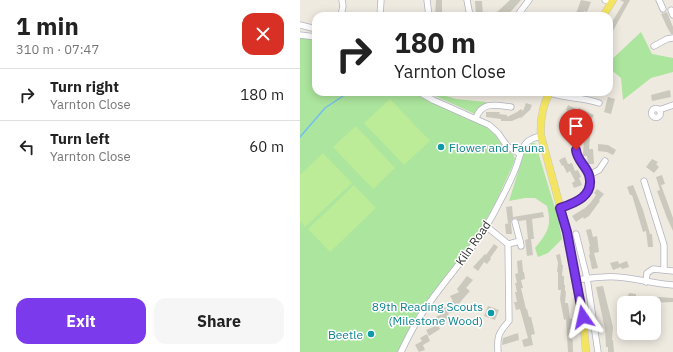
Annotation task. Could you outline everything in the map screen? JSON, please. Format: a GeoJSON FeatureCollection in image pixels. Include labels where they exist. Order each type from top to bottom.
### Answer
{"type":"FeatureCollection","features":[{"type":"Feature","properties":{"kind":"main road"},"geometry":{"type":"LineString","coordinates":[[605,12],[610,1]]}},
{"type":"Feature","properties":{"kind":"main road"},"geometry":{"type":"LineString","coordinates":[[548,96],[542,112],[540,124],[541,136],[567,232],[583,317],[586,352]]}},
{"type":"Feature","properties":{"kind":"street"},"geometry":{"type":"LineString","coordinates":[[342,0],[342,12]]}},
{"type":"Feature","properties":{"kind":"street"},"geometry":{"type":"LineString","coordinates":[[380,12],[381,0]]}},
{"type":"Feature","properties":{"kind":"street"},"geometry":{"type":"LineString","coordinates":[[427,0],[428,12]]}},
{"type":"Feature","properties":{"kind":"street"},"geometry":{"type":"LineString","coordinates":[[466,0],[469,12]]}},
{"type":"Feature","properties":{"kind":"street"},"geometry":{"type":"LineString","coordinates":[[520,12],[528,0]]}},
{"type":"Feature","properties":{"kind":"street"},"geometry":{"type":"LineString","coordinates":[[659,0],[663,9]]}},
{"type":"Feature","properties":{"kind":"street"},"geometry":{"type":"LineString","coordinates":[[300,25],[312,28]]}},
{"type":"Feature","properties":{"kind":"street"},"geometry":{"type":"LineString","coordinates":[[300,35],[312,36]]}},
{"type":"Feature","properties":{"kind":"street"},"geometry":{"type":"LineString","coordinates":[[654,46],[673,38]]}},
{"type":"Feature","properties":{"kind":"street"},"geometry":{"type":"LineString","coordinates":[[426,96],[476,118],[495,129],[507,146],[520,154]]}},
{"type":"Feature","properties":{"kind":"street"},"geometry":{"type":"LineString","coordinates":[[558,96],[581,98],[599,103]]}},
{"type":"Feature","properties":{"kind":"street"},"geometry":{"type":"LineString","coordinates":[[476,118],[484,107],[493,104],[511,107]]}},
{"type":"Feature","properties":{"kind":"street"},"geometry":{"type":"LineString","coordinates":[[659,110],[673,105]]}},
{"type":"Feature","properties":{"kind":"street","name":"Kiln Road"},"geometry":{"type":"LineString","coordinates":[[401,352],[415,324],[475,244],[498,206],[526,143],[541,136]]}},
{"type":"Feature","properties":{"kind":"street"},"geometry":{"type":"LineString","coordinates":[[560,208],[576,203],[584,197],[588,189],[589,175],[576,150]]}},
{"type":"Feature","properties":{"kind":"street"},"geometry":{"type":"LineString","coordinates":[[589,175],[599,170],[604,161]]}},
{"type":"Feature","properties":{"kind":"street"},"geometry":{"type":"LineString","coordinates":[[644,181],[664,245],[664,269]]}},
{"type":"Feature","properties":{"kind":"street"},"geometry":{"type":"LineString","coordinates":[[486,226],[508,244],[521,243],[515,222]]}},
{"type":"Feature","properties":{"kind":"street"},"geometry":{"type":"LineString","coordinates":[[576,234],[587,278],[598,352]]}},
{"type":"Feature","properties":{"kind":"street"},"geometry":{"type":"LineString","coordinates":[[498,352],[498,336],[509,321],[508,244]]}},
{"type":"Feature","properties":{"kind":"street"},"geometry":{"type":"LineString","coordinates":[[646,282],[647,273],[653,269],[673,271]]}},
{"type":"Feature","properties":{"kind":"street"},"geometry":{"type":"LineString","coordinates":[[576,280],[601,276],[673,285]]}},
{"type":"Feature","properties":{"kind":"green space"},"geometry":{"type":"Polygon","coordinates":[[[641,32],[652,54],[673,58],[673,72],[651,78],[623,100],[621,78],[613,71],[613,58],[641,32]]]}},
{"type":"Feature","properties":{"kind":"green space"},"geometry":{"type":"Polygon","coordinates":[[[300,37],[312,38],[312,96],[421,96],[486,127],[495,135],[504,148],[513,154],[515,159],[495,204],[483,225],[472,242],[422,307],[412,322],[398,352],[300,352],[300,37]]]}},
{"type":"Feature","properties":{"kind":"green space"},"geometry":{"type":"Polygon","coordinates":[[[435,96],[446,96],[456,99],[486,102],[484,107],[477,115],[435,96]]]}},
{"type":"Feature","properties":{"kind":"green space"},"geometry":{"type":"Polygon","coordinates":[[[390,99],[430,141],[404,165],[364,123],[390,99]]]}},
{"type":"Feature","properties":{"kind":"green space"},"geometry":{"type":"Polygon","coordinates":[[[356,126],[395,168],[373,189],[333,147],[356,126]]]}},
{"type":"Feature","properties":{"kind":"green space"},"geometry":{"type":"Polygon","coordinates":[[[532,143],[535,143],[538,152],[558,218],[562,239],[548,253],[538,257],[535,248],[546,233],[549,224],[547,206],[535,198],[509,201],[524,153],[526,148],[532,143]]]}},
{"type":"Feature","properties":{"kind":"green space"},"geometry":{"type":"Polygon","coordinates":[[[323,153],[352,183],[305,227],[300,221],[300,175],[323,153]]]}},
{"type":"Feature","properties":{"kind":"green space"},"geometry":{"type":"Polygon","coordinates":[[[354,185],[376,208],[330,252],[308,229],[354,185]]]}},
{"type":"Feature","properties":{"kind":"building"},"geometry":{"type":"Polygon","coordinates":[[[436,0],[442,0],[442,12],[435,12],[436,0]]]}},
{"type":"Feature","properties":{"kind":"building"},"geometry":{"type":"Polygon","coordinates":[[[510,0],[521,0],[510,12],[497,12],[510,0]]]}},
{"type":"Feature","properties":{"kind":"building"},"geometry":{"type":"Polygon","coordinates":[[[581,0],[591,2],[587,12],[576,12],[581,0]]]}},
{"type":"Feature","properties":{"kind":"building"},"geometry":{"type":"Polygon","coordinates":[[[620,0],[630,0],[613,31],[613,20],[624,2],[620,0]]]}},
{"type":"Feature","properties":{"kind":"building"},"geometry":{"type":"Polygon","coordinates":[[[475,1],[482,1],[483,12],[476,12],[475,1]]]}},
{"type":"Feature","properties":{"kind":"building"},"geometry":{"type":"Polygon","coordinates":[[[667,12],[673,27],[673,34],[671,34],[661,14],[667,12]]]}},
{"type":"Feature","properties":{"kind":"building"},"geometry":{"type":"Polygon","coordinates":[[[670,90],[671,97],[652,101],[651,95],[670,90]]]}},
{"type":"Feature","properties":{"kind":"building"},"geometry":{"type":"Polygon","coordinates":[[[608,97],[615,99],[611,114],[604,112],[608,97]]]}},
{"type":"Feature","properties":{"kind":"building"},"geometry":{"type":"Polygon","coordinates":[[[526,103],[532,105],[530,110],[520,119],[521,117],[512,121],[501,121],[501,119],[486,117],[486,112],[500,112],[499,114],[507,115],[507,117],[521,109],[523,111],[526,103]]]}},
{"type":"Feature","properties":{"kind":"building"},"geometry":{"type":"Polygon","coordinates":[[[568,105],[594,115],[591,121],[566,110],[568,105]]]}},
{"type":"Feature","properties":{"kind":"building"},"geometry":{"type":"Polygon","coordinates":[[[584,136],[590,136],[589,149],[593,149],[594,164],[588,164],[587,156],[583,156],[584,136]]]}},
{"type":"Feature","properties":{"kind":"building"},"geometry":{"type":"Polygon","coordinates":[[[598,144],[608,145],[616,150],[613,155],[607,152],[598,151],[598,144]]]}},
{"type":"Feature","properties":{"kind":"building"},"geometry":{"type":"Polygon","coordinates":[[[565,157],[568,164],[572,163],[575,171],[578,170],[582,185],[574,188],[572,183],[575,181],[570,171],[567,173],[559,160],[565,157]]]}},
{"type":"Feature","properties":{"kind":"building"},"geometry":{"type":"Polygon","coordinates":[[[652,159],[658,162],[656,164],[659,167],[654,173],[646,167],[652,159]]]}},
{"type":"Feature","properties":{"kind":"building"},"geometry":{"type":"Polygon","coordinates":[[[662,175],[665,184],[661,185],[673,218],[673,231],[657,191],[660,190],[656,177],[662,175]]]}},
{"type":"Feature","properties":{"kind":"building"},"geometry":{"type":"Polygon","coordinates":[[[633,185],[643,210],[650,234],[652,234],[653,247],[648,247],[646,231],[643,232],[632,195],[630,195],[627,187],[633,185]]]}},
{"type":"Feature","properties":{"kind":"building"},"geometry":{"type":"Polygon","coordinates":[[[597,189],[604,194],[599,200],[600,201],[589,216],[584,219],[583,217],[576,222],[572,216],[585,208],[591,202],[596,195],[594,193],[597,189]]]}},
{"type":"Feature","properties":{"kind":"building"},"geometry":{"type":"Polygon","coordinates":[[[512,206],[513,217],[543,212],[544,217],[532,219],[534,239],[531,239],[533,255],[527,256],[525,240],[528,239],[526,220],[519,221],[516,218],[512,219],[512,234],[506,234],[505,224],[510,223],[508,223],[506,207],[512,206]]]}},
{"type":"Feature","properties":{"kind":"building"},"geometry":{"type":"Polygon","coordinates":[[[591,229],[593,237],[597,236],[599,252],[594,253],[598,268],[592,269],[589,255],[590,246],[586,230],[591,229]]]}},
{"type":"Feature","properties":{"kind":"building"},"geometry":{"type":"Polygon","coordinates":[[[494,244],[498,247],[490,258],[491,259],[487,264],[484,262],[478,271],[473,267],[485,254],[486,255],[494,244]]]}},
{"type":"Feature","properties":{"kind":"building"},"geometry":{"type":"Polygon","coordinates":[[[560,254],[563,265],[562,276],[564,276],[566,291],[565,303],[568,303],[570,319],[572,319],[573,352],[568,352],[566,319],[564,320],[560,299],[561,290],[558,290],[558,263],[556,255],[560,254]]]}},
{"type":"Feature","properties":{"kind":"building"},"geometry":{"type":"Polygon","coordinates":[[[522,260],[525,279],[521,280],[523,288],[521,288],[526,309],[529,317],[531,317],[535,334],[531,335],[533,345],[524,347],[522,340],[528,338],[520,309],[516,310],[514,302],[517,302],[515,283],[517,283],[515,274],[518,273],[517,261],[522,260]]]}},
{"type":"Feature","properties":{"kind":"building"},"geometry":{"type":"Polygon","coordinates":[[[618,261],[619,264],[627,261],[629,267],[622,269],[621,267],[613,270],[610,263],[618,261]]]}},
{"type":"Feature","properties":{"kind":"building"},"geometry":{"type":"Polygon","coordinates":[[[467,276],[473,280],[466,288],[470,291],[455,308],[456,310],[448,314],[450,317],[438,321],[436,317],[443,313],[441,309],[447,307],[446,304],[453,301],[450,296],[459,292],[457,289],[467,276]]]}},
{"type":"Feature","properties":{"kind":"building"},"geometry":{"type":"Polygon","coordinates":[[[603,286],[613,327],[612,340],[614,352],[608,352],[608,347],[606,347],[605,329],[596,287],[603,286]]]}},
{"type":"Feature","properties":{"kind":"building"},"geometry":{"type":"Polygon","coordinates":[[[629,293],[636,294],[636,296],[628,296],[629,293]]]}},
{"type":"Feature","properties":{"kind":"building"},"geometry":{"type":"Polygon","coordinates":[[[661,297],[673,298],[673,302],[661,302],[661,297]]]}},
{"type":"Feature","properties":{"kind":"building","name":"89th Reading Scouts (Milestone Wood)"},"geometry":{"type":"Polygon","coordinates":[[[488,306],[499,310],[495,320],[484,316],[488,306]]]}},
{"type":"Feature","properties":{"kind":"building"},"geometry":{"type":"Polygon","coordinates":[[[437,323],[440,329],[429,336],[426,330],[433,327],[432,325],[437,323]]]}},
{"type":"Feature","properties":{"kind":"building"},"geometry":{"type":"Polygon","coordinates":[[[518,333],[519,340],[502,345],[503,338],[518,333]]]}},
{"type":"Feature","properties":{"kind":"building"},"geometry":{"type":"Polygon","coordinates":[[[427,334],[430,341],[423,345],[425,350],[419,352],[415,345],[422,341],[420,338],[427,334]]]}},
{"type":"Feature","properties":{"kind":"waterway"},"geometry":{"type":"LineString","coordinates":[[300,137],[325,108],[343,96]]}},
{"type":"Feature","properties":{"kind":"waterway"},"geometry":{"type":"LineString","coordinates":[[420,311],[425,305]]}},
{"type":"Feature","properties":{"kind":"waterway"},"geometry":{"type":"LineString","coordinates":[[410,328],[416,318]]}},
{"type":"Feature","properties":{"kind":"place","name":"Flower and Fauna"},"geometry":{"type":"Point","coordinates":[441,147]}},
{"type":"Feature","properties":{"kind":"place","name":"89th Reading Scouts (Milestone Wood)"},"geometry":{"type":"Point","coordinates":[491,313]}},
{"type":"Feature","properties":{"kind":"place","name":"Beetle"},"geometry":{"type":"Point","coordinates":[371,334]}},
{"type":"Feature","properties":{"kind":"route"},"geometry":{"type":"LineString","coordinates":[[576,150],[589,175],[588,189],[584,197],[576,203],[560,208],[567,232],[583,317]]}}]}
